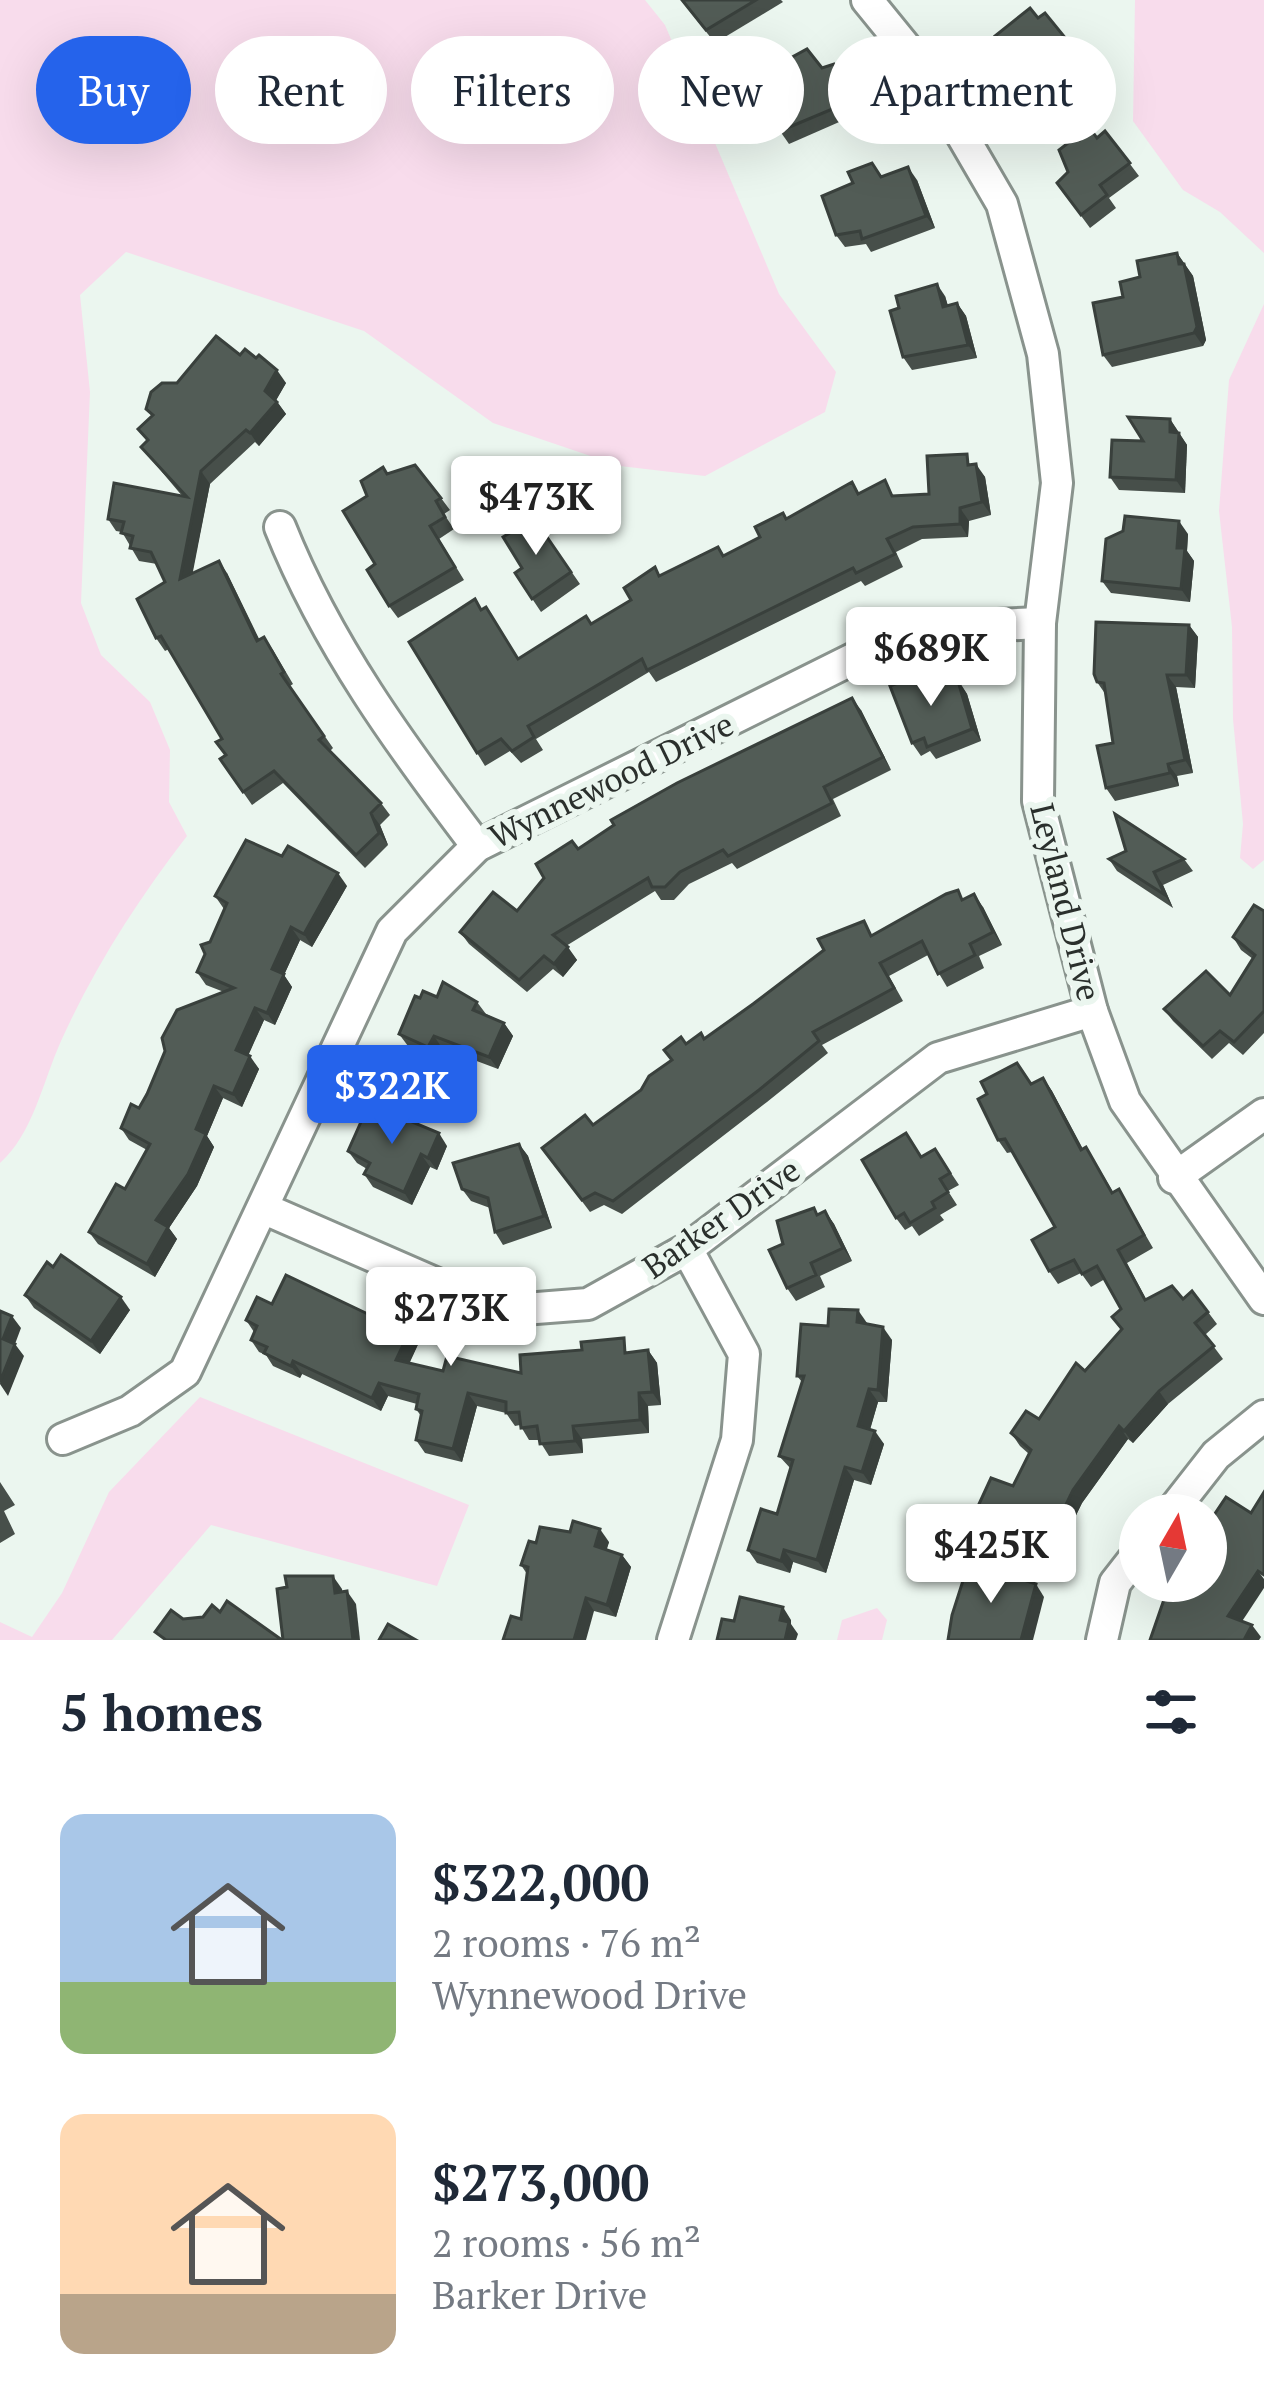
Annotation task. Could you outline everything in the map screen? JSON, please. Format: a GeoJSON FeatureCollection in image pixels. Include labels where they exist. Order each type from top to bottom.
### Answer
{"type":"FeatureCollection","features":[{"type":"Feature","properties":{"kind":"street","name":"Leyland Drive"},"geometry":{"type":"LineString","coordinates":[[867,0],[924,70],[1002,204],[1043,354],[1057,482],[1040,623],[1038,801],[1092,1011],[1125,1101],[1174,1178],[1264,1299]]}},
{"type":"Feature","properties":{"kind":"street"},"geometry":{"type":"LineString","coordinates":[[280,527],[301,580],[383,722],[477,846]]}},
{"type":"Feature","properties":{"kind":"street","name":"Wynnewood Drive"},"geometry":{"type":"LineString","coordinates":[[63,1439],[130,1411],[185,1372],[392,931],[477,846],[913,629],[1040,623]]}},
{"type":"Feature","properties":{"kind":"street","name":"Barker Drive"},"geometry":{"type":"LineString","coordinates":[[265,1209],[499,1310],[588,1304],[687,1249],[938,1058],[1092,1011]]}},
{"type":"Feature","properties":{"kind":"street"},"geometry":{"type":"LineString","coordinates":[[1174,1178],[1264,1114]]}},
{"type":"Feature","properties":{"kind":"street"},"geometry":{"type":"LineString","coordinates":[[673,1640],[736,1440],[744,1354],[687,1249]]}},
{"type":"Feature","properties":{"kind":"street"},"geometry":{"type":"LineString","coordinates":[[1185,1494],[1216,1455],[1264,1416]]}},
{"type":"Feature","properties":{"kind":"street"},"geometry":{"type":"LineString","coordinates":[[1102,1640],[1119,1577]]}},
{"type":"Feature","properties":{"kind":"shaded area"},"geometry":{"type":"Polygon","coordinates":[[[0,0],[645,0],[670,36],[638,36],[638,144],[715,144],[779,294],[836,372],[825,412],[705,476],[620,466],[493,423],[364,331],[126,252],[80,295],[90,392],[81,603],[101,655],[150,702],[170,750],[169,802],[187,836],[103,960],[61,1041],[29,1122],[0,1163],[0,0]]]}},
{"type":"Feature","properties":{"kind":"shaded area"},"geometry":{"type":"Polygon","coordinates":[[[1135,0],[1264,0],[1264,253],[1220,212],[1183,190],[1133,121],[1135,0]]]}},
{"type":"Feature","properties":{"kind":"shaded area"},"geometry":{"type":"Polygon","coordinates":[[[1264,304],[1264,860],[1253,869],[1240,858],[1243,824],[1233,719],[1232,627],[1219,511],[1229,380],[1264,304]]]}},
{"type":"Feature","properties":{"kind":"shaded area"},"geometry":{"type":"Polygon","coordinates":[[[200,1397],[469,1505],[437,1586],[211,1525],[112,1640],[0,1640],[0,1622],[32,1637],[62,1593],[109,1492],[200,1397]]]}},
{"type":"Feature","properties":{"kind":"shaded area"},"geometry":{"type":"Polygon","coordinates":[[[877,1608],[887,1620],[882,1640],[837,1640],[842,1620],[877,1608]]]}},
{"type":"Feature","properties":{"kind":"building"},"geometry":{"type":"Polygon","coordinates":[[[682,0],[756,0],[706,30],[682,0]]]}},
{"type":"Feature","properties":{"kind":"building"},"geometry":{"type":"Polygon","coordinates":[[[1030,8],[1038,18],[1045,13],[1064,36],[995,36],[1030,8]]]}},
{"type":"Feature","properties":{"kind":"building"},"geometry":{"type":"Polygon","coordinates":[[[804,51],[822,68],[828,66],[828,111],[804,121],[804,51]]]}},
{"type":"Feature","properties":{"kind":"building"},"geometry":{"type":"Polygon","coordinates":[[[1067,144],[1115,144],[1130,163],[1100,185],[1107,195],[1081,215],[1057,183],[1068,172],[1059,150],[1067,144]]]}},
{"type":"Feature","properties":{"kind":"building"},"geometry":{"type":"Polygon","coordinates":[[[872,163],[881,177],[908,167],[926,216],[862,239],[860,231],[836,235],[822,196],[853,183],[848,172],[872,163]]]}},
{"type":"Feature","properties":{"kind":"building"},"geometry":{"type":"Polygon","coordinates":[[[1177,253],[1179,264],[1184,264],[1197,327],[1194,333],[1103,355],[1093,303],[1123,297],[1120,282],[1140,277],[1137,261],[1177,253]]]}},
{"type":"Feature","properties":{"kind":"building"},"geometry":{"type":"Polygon","coordinates":[[[937,284],[943,307],[957,303],[968,345],[903,357],[890,311],[899,308],[896,296],[937,284]]]}},
{"type":"Feature","properties":{"kind":"building"},"geometry":{"type":"Polygon","coordinates":[[[216,336],[240,355],[245,349],[277,370],[265,391],[277,402],[250,433],[246,430],[201,471],[180,579],[219,561],[257,641],[264,637],[281,674],[324,736],[319,740],[381,803],[371,813],[379,833],[356,855],[274,771],[243,792],[220,759],[226,755],[216,742],[222,739],[161,636],[156,638],[137,599],[165,582],[151,552],[130,548],[133,536],[121,533],[124,522],[108,519],[114,483],[187,497],[141,447],[148,440],[138,429],[153,415],[146,409],[151,392],[162,383],[177,383],[216,336]]]}},
{"type":"Feature","properties":{"kind":"building"},"geometry":{"type":"Polygon","coordinates":[[[1128,417],[1170,419],[1170,432],[1179,433],[1176,480],[1110,477],[1112,440],[1143,441],[1128,417]]]}},
{"type":"Feature","properties":{"kind":"building"},"geometry":{"type":"Polygon","coordinates":[[[967,454],[968,465],[976,464],[982,502],[960,508],[960,524],[913,527],[887,539],[895,554],[856,573],[853,568],[647,670],[642,659],[528,726],[534,737],[512,751],[501,739],[477,753],[409,642],[475,599],[481,610],[486,607],[518,659],[586,616],[591,624],[631,600],[624,588],[655,567],[659,576],[718,547],[723,556],[760,537],[755,527],[783,513],[786,519],[852,482],[858,494],[885,480],[892,496],[929,494],[927,456],[967,454]]]}},
{"type":"Feature","properties":{"kind":"building"},"geometry":{"type":"Polygon","coordinates":[[[415,465],[441,498],[436,501],[445,517],[430,526],[455,567],[389,606],[367,570],[375,564],[343,511],[367,496],[361,481],[383,467],[387,474],[415,465]]]}},
{"type":"Feature","properties":{"kind":"building"},"geometry":{"type":"Polygon","coordinates":[[[1125,516],[1179,521],[1177,548],[1185,548],[1181,589],[1102,581],[1106,539],[1123,531],[1125,516]]]}},
{"type":"Feature","properties":{"kind":"building"},"geometry":{"type":"Polygon","coordinates":[[[534,518],[571,572],[532,599],[515,573],[522,568],[503,537],[534,518]]]}},
{"type":"Feature","properties":{"kind":"building"},"geometry":{"type":"Polygon","coordinates":[[[1096,622],[1189,625],[1186,675],[1167,675],[1185,760],[1168,764],[1170,773],[1106,788],[1097,746],[1113,743],[1104,683],[1097,682],[1094,674],[1096,622]]]}},
{"type":"Feature","properties":{"kind":"building"},"geometry":{"type":"Polygon","coordinates":[[[930,670],[935,684],[958,681],[972,729],[927,747],[924,738],[912,743],[890,686],[930,670]]]}},
{"type":"Feature","properties":{"kind":"building"},"geometry":{"type":"Polygon","coordinates":[[[852,698],[883,757],[824,787],[832,803],[728,856],[723,850],[680,872],[665,887],[652,887],[648,878],[553,935],[568,947],[554,964],[544,956],[519,980],[460,932],[493,892],[517,911],[544,878],[536,864],[572,841],[578,849],[614,825],[611,820],[677,783],[852,698]]]}},
{"type":"Feature","properties":{"kind":"building"},"geometry":{"type":"Polygon","coordinates":[[[1115,814],[1184,859],[1154,872],[1165,895],[1109,859],[1126,851],[1115,814]]]}},
{"type":"Feature","properties":{"kind":"building"},"geometry":{"type":"Polygon","coordinates":[[[246,840],[282,856],[288,846],[338,873],[304,934],[291,927],[272,969],[284,974],[267,1013],[255,1008],[236,1050],[250,1056],[233,1094],[214,1086],[196,1129],[206,1134],[188,1174],[156,1220],[168,1227],[147,1264],[89,1232],[116,1184],[125,1189],[150,1144],[121,1128],[131,1104],[139,1108],[147,1094],[165,1051],[162,1038],[177,1010],[234,988],[197,972],[205,954],[201,945],[210,942],[227,903],[215,896],[246,840]]]}},
{"type":"Feature","properties":{"kind":"building"},"geometry":{"type":"Polygon","coordinates":[[[958,890],[962,900],[974,894],[993,932],[970,944],[975,955],[938,974],[922,941],[880,963],[894,988],[813,1032],[819,1041],[613,1201],[595,1193],[582,1200],[542,1148],[585,1115],[593,1125],[641,1090],[649,1076],[672,1060],[664,1050],[681,1037],[686,1044],[701,1033],[704,1039],[753,1004],[824,950],[818,939],[864,921],[871,936],[958,890]]]}},
{"type":"Feature","properties":{"kind":"building"},"geometry":{"type":"Polygon","coordinates":[[[1254,905],[1264,911],[1264,1011],[1234,1042],[1220,1031],[1203,1046],[1164,1009],[1206,971],[1230,995],[1255,955],[1233,937],[1254,905]]]}},
{"type":"Feature","properties":{"kind":"building"},"geometry":{"type":"Polygon","coordinates":[[[443,982],[477,1002],[473,1010],[504,1023],[489,1057],[434,1036],[428,1047],[399,1034],[415,996],[420,998],[423,991],[437,997],[443,982]]]}},
{"type":"Feature","properties":{"kind":"building"},"geometry":{"type":"Polygon","coordinates":[[[1017,1063],[1031,1084],[1043,1078],[1081,1150],[1086,1147],[1112,1193],[1119,1189],[1144,1235],[1118,1250],[1145,1300],[1172,1286],[1183,1299],[1192,1291],[1208,1312],[1195,1323],[1214,1346],[1159,1391],[1124,1431],[1119,1426],[1073,1490],[1043,1552],[973,1517],[991,1478],[1013,1486],[1031,1450],[1011,1433],[1026,1411],[1039,1419],[1076,1363],[1085,1371],[1122,1329],[1112,1317],[1121,1309],[1097,1266],[1082,1274],[1074,1260],[1049,1271],[1032,1240],[1055,1227],[1005,1139],[998,1140],[978,1099],[987,1094],[981,1082],[1017,1063]]]}},
{"type":"Feature","properties":{"kind":"building"},"geometry":{"type":"Polygon","coordinates":[[[381,1109],[439,1133],[428,1158],[421,1154],[404,1192],[364,1174],[370,1163],[348,1151],[365,1113],[377,1118],[381,1109]]]}},
{"type":"Feature","properties":{"kind":"building"},"geometry":{"type":"Polygon","coordinates":[[[906,1133],[921,1157],[935,1149],[950,1173],[940,1179],[948,1192],[932,1202],[935,1208],[910,1223],[904,1213],[896,1218],[862,1160],[906,1133]]]}},
{"type":"Feature","properties":{"kind":"building"},"geometry":{"type":"Polygon","coordinates":[[[519,1144],[544,1216],[495,1232],[488,1198],[462,1189],[453,1163],[519,1144]]]}},
{"type":"Feature","properties":{"kind":"building"},"geometry":{"type":"Polygon","coordinates":[[[814,1208],[817,1215],[825,1211],[843,1248],[811,1263],[816,1275],[787,1288],[769,1250],[783,1244],[777,1221],[814,1208]]]}},
{"type":"Feature","properties":{"kind":"building"},"geometry":{"type":"Polygon","coordinates":[[[61,1255],[121,1297],[91,1341],[25,1295],[47,1262],[53,1267],[61,1255]]]}},
{"type":"Feature","properties":{"kind":"building"},"geometry":{"type":"Polygon","coordinates":[[[286,1275],[370,1315],[373,1307],[412,1326],[396,1360],[443,1371],[447,1356],[521,1373],[520,1355],[582,1350],[581,1342],[624,1338],[625,1353],[648,1350],[652,1392],[639,1393],[640,1420],[573,1426],[575,1441],[540,1444],[537,1426],[521,1428],[519,1412],[506,1413],[506,1402],[468,1393],[453,1449],[416,1440],[422,1411],[416,1409],[419,1394],[379,1383],[372,1398],[293,1361],[291,1366],[264,1353],[267,1347],[251,1340],[257,1326],[246,1320],[257,1297],[272,1304],[286,1275]]]}},
{"type":"Feature","properties":{"kind":"building"},"geometry":{"type":"Polygon","coordinates":[[[829,1309],[858,1310],[857,1322],[883,1327],[878,1390],[869,1389],[858,1426],[875,1431],[862,1472],[845,1467],[817,1560],[784,1550],[781,1561],[748,1550],[761,1509],[777,1514],[793,1460],[779,1456],[804,1376],[797,1376],[801,1324],[828,1326],[829,1309]]]}},
{"type":"Feature","properties":{"kind":"building"},"geometry":{"type":"Polygon","coordinates":[[[0,1311],[12,1316],[3,1339],[15,1344],[0,1382],[0,1311]]]}},
{"type":"Feature","properties":{"kind":"building"},"geometry":{"type":"Polygon","coordinates":[[[1264,1492],[1264,1575],[1258,1571],[1228,1616],[1252,1625],[1244,1640],[1150,1640],[1163,1602],[1227,1602],[1227,1498],[1251,1513],[1264,1492]]]}},
{"type":"Feature","properties":{"kind":"building"},"geometry":{"type":"Polygon","coordinates":[[[573,1521],[600,1529],[595,1546],[622,1555],[607,1605],[586,1598],[574,1640],[503,1640],[511,1616],[521,1619],[528,1567],[521,1565],[529,1541],[536,1543],[540,1527],[570,1532],[573,1521]]]}},
{"type":"Feature","properties":{"kind":"building"},"geometry":{"type":"Polygon","coordinates":[[[969,1562],[1036,1584],[1021,1640],[948,1640],[969,1562]]]}},
{"type":"Feature","properties":{"kind":"building"},"geometry":{"type":"Polygon","coordinates":[[[285,1576],[333,1576],[335,1593],[347,1591],[353,1640],[283,1640],[277,1589],[287,1587],[285,1576]]]}},
{"type":"Feature","properties":{"kind":"building"},"geometry":{"type":"Polygon","coordinates":[[[740,1597],[783,1607],[780,1620],[789,1622],[785,1640],[717,1640],[722,1619],[734,1621],[740,1597]]]}},
{"type":"Feature","properties":{"kind":"building"},"geometry":{"type":"Polygon","coordinates":[[[227,1601],[282,1640],[166,1640],[155,1632],[171,1610],[183,1619],[203,1617],[212,1605],[220,1612],[227,1601]]]}},
{"type":"Feature","properties":{"kind":"building"},"geometry":{"type":"Polygon","coordinates":[[[388,1624],[416,1640],[379,1640],[388,1624]]]}}]}
